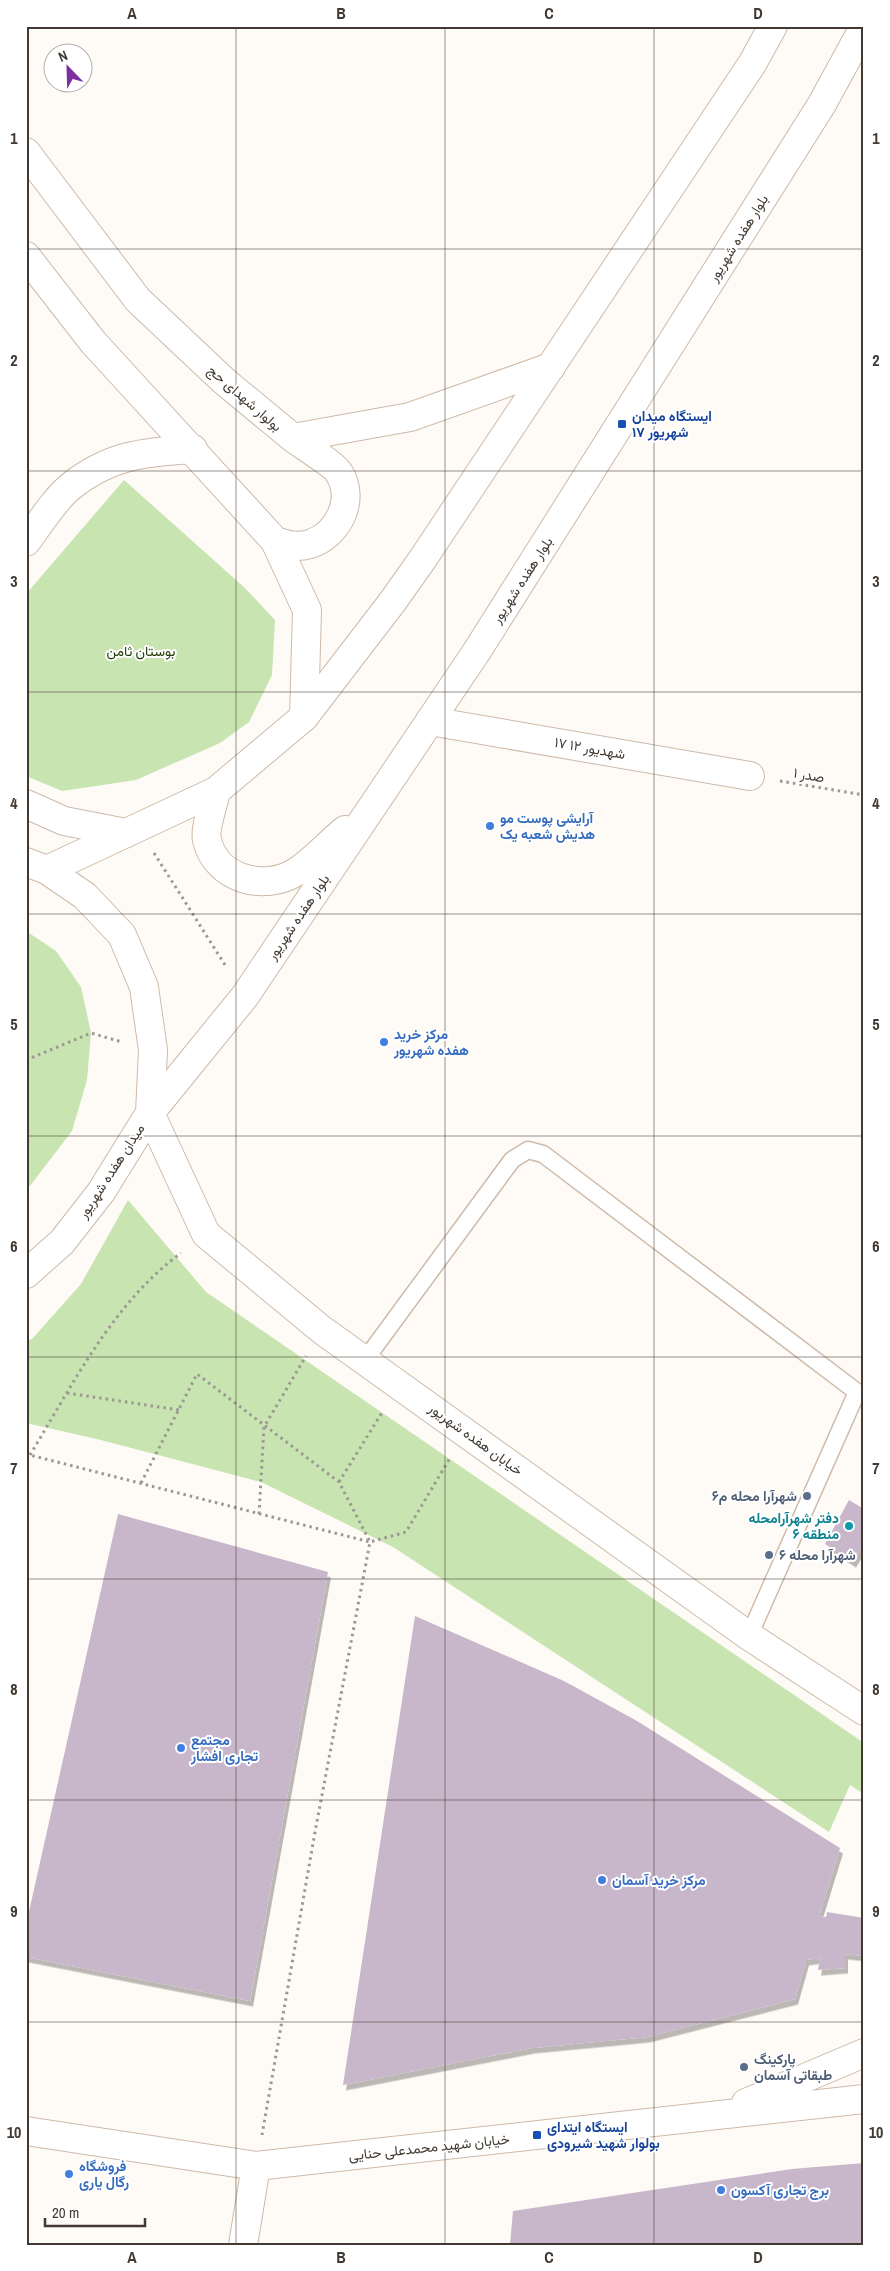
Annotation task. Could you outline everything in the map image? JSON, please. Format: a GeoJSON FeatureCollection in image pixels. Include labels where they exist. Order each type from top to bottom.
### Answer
{"type":"FeatureCollection","features":[{"type":"Feature","properties":{"kind":"main road"},"geometry":{"type":"LineString","coordinates":[[36,866],[132,830],[216,791],[304,717],[393,601],[551,368],[752,64],[773,26]]}},
{"type":"Feature","properties":{"kind":"main road","name":"بلوار هفده شهریور"},"geometry":{"type":"LineString","coordinates":[[150,1113],[245,996],[477,651],[622,424],[822,104],[864,27]]}},
{"type":"Feature","properties":{"kind":"main road","name":"بولوار شهدای حج"},"geometry":{"type":"LineString","coordinates":[[26,152],[138,300],[224,381],[293,438],[410,417],[551,368]]}},
{"type":"Feature","properties":{"kind":"main road"},"geometry":{"type":"LineString","coordinates":[[26,256],[92,342],[193,449],[275,541],[307,610],[304,717]]}},
{"type":"Feature","properties":{"kind":"main road"},"geometry":{"type":"LineString","coordinates":[[275,541],[290,546],[308,545],[324,538],[336,527],[344,512],[346,493],[339,472],[293,438]]}},
{"type":"Feature","properties":{"kind":"main road"},"geometry":{"type":"LineString","coordinates":[[26,542],[69,488],[110,461],[146,452],[193,449]]}},
{"type":"Feature","properties":{"kind":"main road","name":"۱۷ شهدیور ۱۲"},"geometry":{"type":"LineString","coordinates":[[430,720],[750,776]]}},
{"type":"Feature","properties":{"kind":"main road"},"geometry":{"type":"LineString","coordinates":[[216,791],[206,838],[213,856],[225,869],[238,877],[256,882],[276,881],[296,872],[372,807]]}},
{"type":"Feature","properties":{"kind":"main road"},"geometry":{"type":"LineString","coordinates":[[26,804],[64,821],[132,830]]}},
{"type":"Feature","properties":{"kind":"main road","name":"میدان هفده شهریور"},"geometry":{"type":"LineString","coordinates":[[26,1274],[68,1235],[100,1192],[150,1113],[153,1050],[144,987],[122,935],[85,896],[36,866]]}},
{"type":"Feature","properties":{"kind":"main road","name":"خیابان هفده شهریور"},"geometry":{"type":"LineString","coordinates":[[150,1113],[206,1234],[322,1330],[749,1636],[864,1711]]}},
{"type":"Feature","properties":{"kind":"main road"},"geometry":{"type":"LineString","coordinates":[[719,2114],[864,2053]]}},
{"type":"Feature","properties":{"kind":"main road","name":"خیابان شهید محمدعلی حنایی"},"geometry":{"type":"LineString","coordinates":[[26,2131],[256,2166],[864,2099]]}},
{"type":"Feature","properties":{"kind":"main road"},"geometry":{"type":"LineString","coordinates":[[243,2245],[256,2166]]}},
{"type":"Feature","properties":{"kind":"lane"},"geometry":{"type":"LineString","coordinates":[[365,1360],[512,1160],[528,1150],[543,1154],[858,1392],[749,1636]]}},
{"type":"Feature","properties":{"kind":"path","name":"صدر ۱"},"geometry":{"type":"LineString","coordinates":[[750,776],[864,795]]}},
{"type":"Feature","properties":{"kind":"path"},"geometry":{"type":"LineString","coordinates":[[132,830],[245,996]]}},
{"type":"Feature","properties":{"kind":"path"},"geometry":{"type":"LineString","coordinates":[[26,1060],[91,1033],[153,1050]]}},
{"type":"Feature","properties":{"kind":"path"},"geometry":{"type":"LineString","coordinates":[[206,1234],[154,1272],[102,1336],[28,1455],[370,1542],[406,1532],[466,1432]]}},
{"type":"Feature","properties":{"kind":"path"},"geometry":{"type":"LineString","coordinates":[[258,1514],[264,1427],[322,1330]]}},
{"type":"Feature","properties":{"kind":"path"},"geometry":{"type":"LineString","coordinates":[[141,1483],[197,1374],[264,1427],[339,1482],[370,1542],[317,1822],[256,2166]]}},
{"type":"Feature","properties":{"kind":"path"},"geometry":{"type":"LineString","coordinates":[[339,1482],[399,1384]]}},
{"type":"Feature","properties":{"kind":"path"},"geometry":{"type":"LineString","coordinates":[[68,1393],[179,1410]]}},
{"type":"Feature","properties":{"kind":"green space","name":"بوستان ثامن"},"geometry":{"type":"Polygon","coordinates":[[[124,480],[245,588],[275,620],[272,675],[249,722],[220,743],[136,780],[62,791],[26,776],[26,594],[124,480]]]}},
{"type":"Feature","properties":{"kind":"green space"},"geometry":{"type":"Polygon","coordinates":[[[26,931],[56,951],[81,987],[91,1033],[87,1080],[72,1131],[26,1191],[26,931]]]}},
{"type":"Feature","properties":{"kind":"green space"},"geometry":{"type":"Polygon","coordinates":[[[128,1200],[206,1292],[864,1743],[864,1794],[850,1785],[829,1832],[393,1547],[261,1482],[101,1440],[26,1423],[26,1341],[32,1339],[81,1284],[128,1200]]]}},
{"type":"Feature","properties":{"kind":"building","name":"دفتر شهرآرامحله منطقه ۶"},"geometry":{"type":"Polygon","coordinates":[[[849,1500],[864,1509],[864,1544],[853,1562],[825,1544],[849,1500]]]}},
{"type":"Feature","properties":{"kind":"building","name":"مجتمع تجاری افشار"},"geometry":{"type":"Polygon","coordinates":[[[118,1514],[328,1572],[250,2001],[26,1957],[26,1925],[118,1514]]]}},
{"type":"Feature","properties":{"kind":"building","name":"مرکز خرید آسمان"},"geometry":{"type":"Polygon","coordinates":[[[415,1616],[564,1681],[637,1721],[840,1848],[819,1916],[826,1917],[827,1912],[864,1918],[864,1956],[845,1954],[845,1968],[818,1970],[820,1958],[806,1960],[795,1999],[647,2037],[532,2048],[343,2085],[415,1616]]]}},
{"type":"Feature","properties":{"kind":"building","name":"برج تجاری آکسون"},"geometry":{"type":"Polygon","coordinates":[[[864,2163],[864,2245],[510,2245],[513,2211],[792,2169],[864,2163]]]}},
{"type":"Feature","properties":{"kind":"place","name":"ایستگاه میدان ۱۷ شهریور"},"geometry":{"type":"Point","coordinates":[622,424]}},
{"type":"Feature","properties":{"kind":"place","name":"آرایشی پوست مو هدیش شعبه یک"},"geometry":{"type":"Point","coordinates":[490,826]}},
{"type":"Feature","properties":{"kind":"place","name":"مرکز خرید هفده شهریور"},"geometry":{"type":"Point","coordinates":[384,1042]}},
{"type":"Feature","properties":{"kind":"place","name":"شهرآرا محله م۶"},"geometry":{"type":"Point","coordinates":[807,1496]}},
{"type":"Feature","properties":{"kind":"place","name":"دفتر شهرآرامحله منطقه ۶"},"geometry":{"type":"Point","coordinates":[849,1526]}},
{"type":"Feature","properties":{"kind":"place","name":"شهرآرا محله ۶"},"geometry":{"type":"Point","coordinates":[769,1555]}},
{"type":"Feature","properties":{"kind":"place","name":"مجتمع تجاری افشار"},"geometry":{"type":"Point","coordinates":[181,1748]}},
{"type":"Feature","properties":{"kind":"place","name":"مرکز خرید آسمان"},"geometry":{"type":"Point","coordinates":[602,1880]}},
{"type":"Feature","properties":{"kind":"place","name":"پارکینگ طبقاتی آسمان"},"geometry":{"type":"Point","coordinates":[744,2067]}},
{"type":"Feature","properties":{"kind":"place","name":"ایستگاه ایتدای بولوار شهید شیرودی"},"geometry":{"type":"Point","coordinates":[537,2135]}},
{"type":"Feature","properties":{"kind":"place","name":"فروشگاه رگال یاری"},"geometry":{"type":"Point","coordinates":[69,2174]}},
{"type":"Feature","properties":{"kind":"place","name":"برج تجاری آکسون"},"geometry":{"type":"Point","coordinates":[721,2190]}}]}
